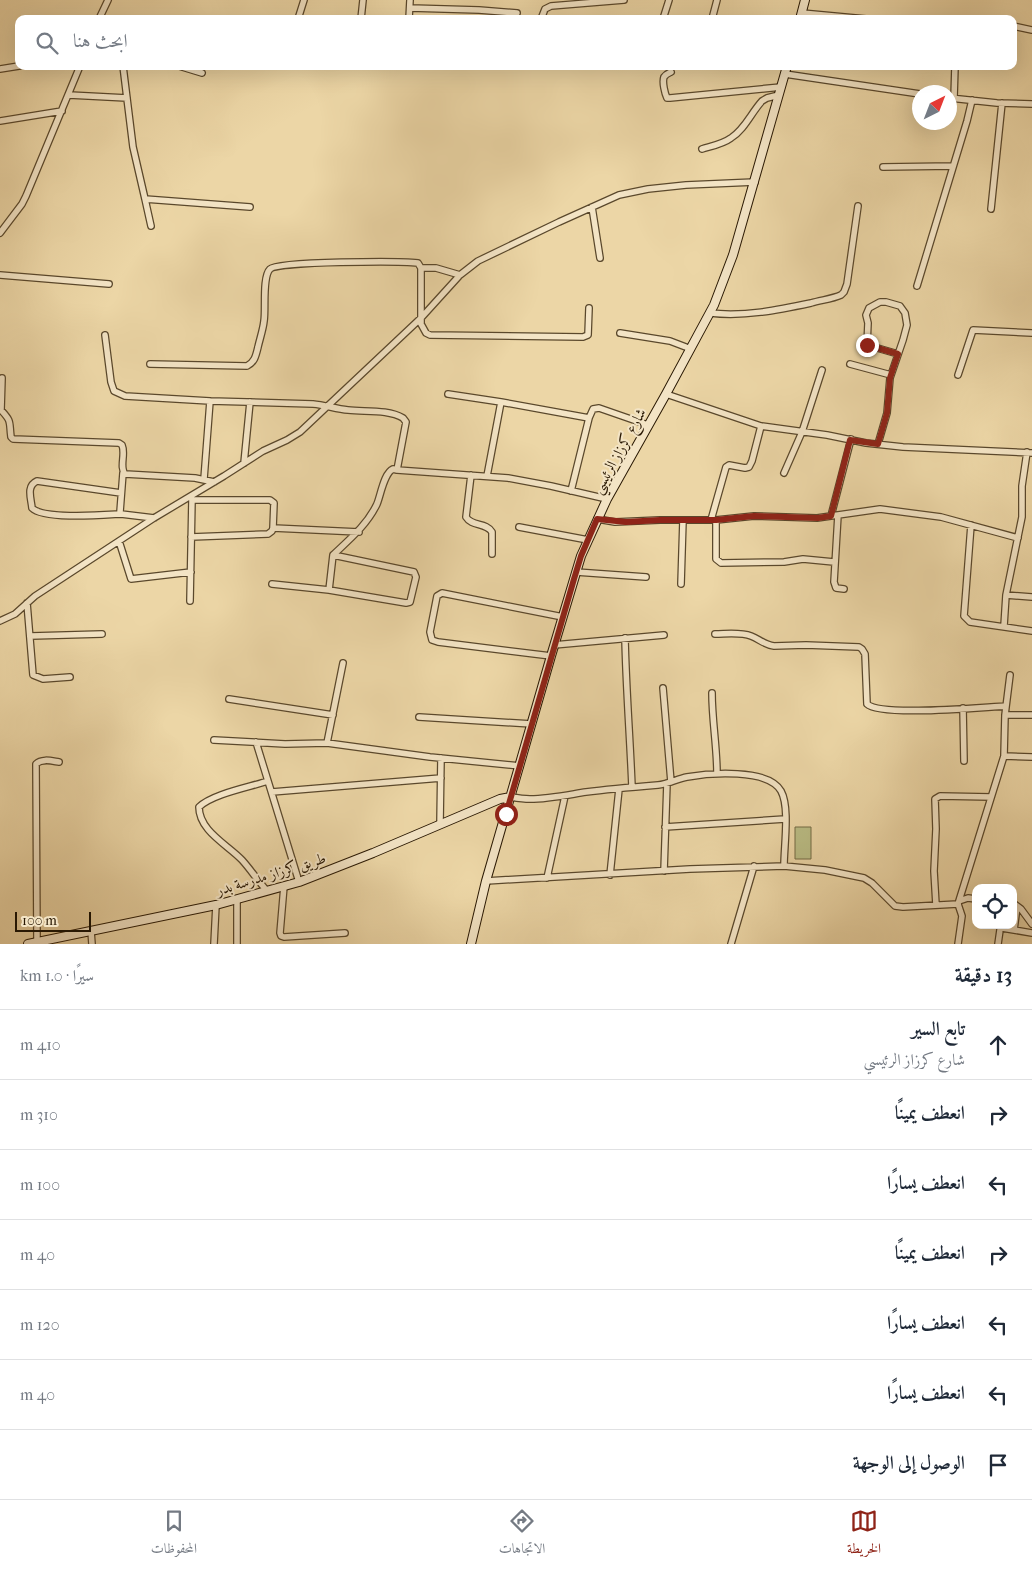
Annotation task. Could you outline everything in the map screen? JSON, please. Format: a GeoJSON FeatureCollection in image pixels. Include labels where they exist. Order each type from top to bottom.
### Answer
{"type":"FeatureCollection","features":[{"type":"Feature","properties":{"kind":"street"},"geometry":{"type":"LineString","coordinates":[[101,15],[108,0]]}},
{"type":"Feature","properties":{"kind":"street"},"geometry":{"type":"LineString","coordinates":[[299,15],[304,0]]}},
{"type":"Feature","properties":{"kind":"street"},"geometry":{"type":"LineString","coordinates":[[361,15],[363,0]]}},
{"type":"Feature","properties":{"kind":"street"},"geometry":{"type":"LineString","coordinates":[[409,15],[410,0]]}},
{"type":"Feature","properties":{"kind":"street"},"geometry":{"type":"LineString","coordinates":[[543,15],[545,9],[551,6],[624,0]]}},
{"type":"Feature","properties":{"kind":"street"},"geometry":{"type":"LineString","coordinates":[[664,15],[669,0]]}},
{"type":"Feature","properties":{"kind":"street"},"geometry":{"type":"LineString","coordinates":[[713,15],[716,0]]}},
{"type":"Feature","properties":{"kind":"street"},"geometry":{"type":"LineString","coordinates":[[801,15],[805,0]]}},
{"type":"Feature","properties":{"kind":"street"},"geometry":{"type":"LineString","coordinates":[[410,8],[517,13]]}},
{"type":"Feature","properties":{"kind":"street"},"geometry":{"type":"LineString","coordinates":[[1017,27],[1032,30]]}},
{"type":"Feature","properties":{"kind":"street"},"geometry":{"type":"LineString","coordinates":[[0,69],[15,67]]}},
{"type":"Feature","properties":{"kind":"street"},"geometry":{"type":"LineString","coordinates":[[0,233],[26,196],[78,70]]}},
{"type":"Feature","properties":{"kind":"street"},"geometry":{"type":"LineString","coordinates":[[123,70],[135,155],[151,226]]}},
{"type":"Feature","properties":{"kind":"street"},"geometry":{"type":"LineString","coordinates":[[190,70],[202,74]]}},
{"type":"Feature","properties":{"kind":"street"},"geometry":{"type":"LineString","coordinates":[[786,70],[912,93]]}},
{"type":"Feature","properties":{"kind":"street","name":"شارع كرزاز الرئيسي"},"geometry":{"type":"LineString","coordinates":[[471,944],[486,881],[576,572],[607,499],[710,313],[731,262],[786,70]]}},
{"type":"Feature","properties":{"kind":"street"},"geometry":{"type":"LineString","coordinates":[[953,85],[955,70]]}},
{"type":"Feature","properties":{"kind":"street"},"geometry":{"type":"LineString","coordinates":[[672,72],[664,77],[665,95],[667,98],[780,91]]}},
{"type":"Feature","properties":{"kind":"street"},"geometry":{"type":"LineString","coordinates":[[702,149],[731,138],[738,132],[762,101],[780,91]]}},
{"type":"Feature","properties":{"kind":"street"},"geometry":{"type":"LineString","coordinates":[[69,95],[126,98]]}},
{"type":"Feature","properties":{"kind":"street"},"geometry":{"type":"LineString","coordinates":[[957,98],[1032,104]]}},
{"type":"Feature","properties":{"kind":"street"},"geometry":{"type":"LineString","coordinates":[[916,286],[972,100]]}},
{"type":"Feature","properties":{"kind":"street"},"geometry":{"type":"LineString","coordinates":[[991,209],[1002,103]]}},
{"type":"Feature","properties":{"kind":"street"},"geometry":{"type":"LineString","coordinates":[[0,121],[62,111]]}},
{"type":"Feature","properties":{"kind":"street"},"geometry":{"type":"LineString","coordinates":[[883,167],[953,166]]}},
{"type":"Feature","properties":{"kind":"street"},"geometry":{"type":"LineString","coordinates":[[0,621],[15,614],[27,603],[154,518],[192,497],[262,451],[293,436],[328,406],[421,318],[460,275],[478,261],[619,195],[648,189],[703,183],[755,182]]}},
{"type":"Feature","properties":{"kind":"street"},"geometry":{"type":"LineString","coordinates":[[145,199],[250,207]]}},
{"type":"Feature","properties":{"kind":"street"},"geometry":{"type":"LineString","coordinates":[[710,313],[762,312],[802,305],[841,295],[847,284],[858,206]]}},
{"type":"Feature","properties":{"kind":"street"},"geometry":{"type":"LineString","coordinates":[[592,207],[600,258]]}},
{"type":"Feature","properties":{"kind":"street"},"geometry":{"type":"LineString","coordinates":[[150,364],[247,366],[255,358],[264,320],[267,273],[274,266],[420,264],[422,328],[430,335],[580,338],[588,335],[589,308]]}},
{"type":"Feature","properties":{"kind":"street"},"geometry":{"type":"LineString","coordinates":[[421,268],[436,268],[460,275]]}},
{"type":"Feature","properties":{"kind":"street"},"geometry":{"type":"LineString","coordinates":[[0,275],[109,284]]}},
{"type":"Feature","properties":{"kind":"street"},"geometry":{"type":"LineString","coordinates":[[878,444],[887,413],[891,375],[898,354],[906,325],[905,313],[900,306],[880,302],[869,308],[866,315],[868,323],[867,345],[898,354]]}},
{"type":"Feature","properties":{"kind":"street"},"geometry":{"type":"LineString","coordinates":[[958,375],[973,330],[1032,333]]}},
{"type":"Feature","properties":{"kind":"street"},"geometry":{"type":"LineString","coordinates":[[620,333],[670,340],[691,349]]}},
{"type":"Feature","properties":{"kind":"street"},"geometry":{"type":"LineString","coordinates":[[106,335],[114,391],[125,396],[328,406],[349,410],[397,414],[406,422],[397,470]]}},
{"type":"Feature","properties":{"kind":"street"},"geometry":{"type":"LineString","coordinates":[[850,364],[891,375]]}},
{"type":"Feature","properties":{"kind":"street"},"geometry":{"type":"LineString","coordinates":[[784,473],[802,432],[822,370]]}},
{"type":"Feature","properties":{"kind":"street"},"geometry":{"type":"LineString","coordinates":[[2,378],[1,410],[8,416],[11,437],[13,439],[119,443],[122,445],[124,448],[121,514]]}},
{"type":"Feature","properties":{"kind":"street"},"geometry":{"type":"LineString","coordinates":[[448,394],[589,418]]}},
{"type":"Feature","properties":{"kind":"street"},"geometry":{"type":"LineString","coordinates":[[666,394],[761,426],[916,448],[1029,453],[1022,486],[1022,517],[1006,595],[1004,626]]}},
{"type":"Feature","properties":{"kind":"street"},"geometry":{"type":"LineString","coordinates":[[204,479],[210,401]]}},
{"type":"Feature","properties":{"kind":"street"},"geometry":{"type":"LineString","coordinates":[[244,463],[250,402]]}},
{"type":"Feature","properties":{"kind":"street"},"geometry":{"type":"LineString","coordinates":[[487,476],[501,402]]}},
{"type":"Feature","properties":{"kind":"street"},"geometry":{"type":"LineString","coordinates":[[571,490],[589,418],[594,409],[599,408],[648,425]]}},
{"type":"Feature","properties":{"kind":"street"},"geometry":{"type":"LineString","coordinates":[[761,426],[749,467],[729,465],[726,467],[714,520],[716,559],[721,563],[784,562],[803,559],[834,562]]}},
{"type":"Feature","properties":{"kind":"street"},"geometry":{"type":"LineString","coordinates":[[831,516],[850,440]]}},
{"type":"Feature","properties":{"kind":"street"},"geometry":{"type":"LineString","coordinates":[[329,590],[333,555],[359,532],[367,522],[376,506],[387,473],[393,469],[508,478],[607,499]]}},
{"type":"Feature","properties":{"kind":"street"},"geometry":{"type":"LineString","coordinates":[[123,473],[204,479],[214,482]]}},
{"type":"Feature","properties":{"kind":"street"},"geometry":{"type":"LineString","coordinates":[[471,474],[466,517],[471,523],[491,529],[492,554]]}},
{"type":"Feature","properties":{"kind":"street"},"geometry":{"type":"LineString","coordinates":[[121,493],[37,481],[30,486],[32,508],[37,512],[62,515],[121,514],[154,518]]}},
{"type":"Feature","properties":{"kind":"street"},"geometry":{"type":"LineString","coordinates":[[191,537],[268,534],[274,528],[274,503],[271,500],[192,497]]}},
{"type":"Feature","properties":{"kind":"street"},"geometry":{"type":"LineString","coordinates":[[190,601],[192,497]]}},
{"type":"Feature","properties":{"kind":"street"},"geometry":{"type":"LineString","coordinates":[[597,519],[615,522],[714,520],[754,516],[818,518],[880,510],[930,515],[1018,538]]}},
{"type":"Feature","properties":{"kind":"street"},"geometry":{"type":"LineString","coordinates":[[838,515],[834,562],[835,586],[839,589],[844,589]]}},
{"type":"Feature","properties":{"kind":"street"},"geometry":{"type":"LineString","coordinates":[[681,584],[683,520]]}},
{"type":"Feature","properties":{"kind":"street"},"geometry":{"type":"LineString","coordinates":[[970,525],[964,616],[970,622],[1032,631]]}},
{"type":"Feature","properties":{"kind":"street"},"geometry":{"type":"LineString","coordinates":[[519,527],[588,540]]}},
{"type":"Feature","properties":{"kind":"street"},"geometry":{"type":"LineString","coordinates":[[274,528],[359,532]]}},
{"type":"Feature","properties":{"kind":"street"},"geometry":{"type":"LineString","coordinates":[[119,541],[131,580],[191,572]]}},
{"type":"Feature","properties":{"kind":"street"},"geometry":{"type":"LineString","coordinates":[[272,584],[410,602],[416,577],[414,572],[333,555]]}},
{"type":"Feature","properties":{"kind":"street"},"geometry":{"type":"LineString","coordinates":[[576,572],[646,577]]}},
{"type":"Feature","properties":{"kind":"street"},"geometry":{"type":"LineString","coordinates":[[551,656],[432,640],[430,632],[438,596],[442,593],[562,617]]}},
{"type":"Feature","properties":{"kind":"street"},"geometry":{"type":"LineString","coordinates":[[1006,595],[1032,596]]}},
{"type":"Feature","properties":{"kind":"street"},"geometry":{"type":"LineString","coordinates":[[27,603],[33,675],[43,679],[70,677]]}},
{"type":"Feature","properties":{"kind":"street"},"geometry":{"type":"LineString","coordinates":[[31,636],[102,634]]}},
{"type":"Feature","properties":{"kind":"street"},"geometry":{"type":"LineString","coordinates":[[554,645],[664,634]]}},
{"type":"Feature","properties":{"kind":"street"},"geometry":{"type":"LineString","coordinates":[[715,634],[746,635],[758,639],[768,646],[806,645],[859,648],[865,654],[866,698],[867,704],[871,707],[896,710],[1006,706]]}},
{"type":"Feature","properties":{"kind":"street"},"geometry":{"type":"LineString","coordinates":[[625,638],[632,787]]}},
{"type":"Feature","properties":{"kind":"street"},"geometry":{"type":"LineString","coordinates":[[327,743],[343,663]]}},
{"type":"Feature","properties":{"kind":"street"},"geometry":{"type":"LineString","coordinates":[[958,944],[962,916],[959,903],[1004,756],[1006,706],[1010,676]]}},
{"type":"Feature","properties":{"kind":"street"},"geometry":{"type":"LineString","coordinates":[[663,688],[669,783],[664,871]]}},
{"type":"Feature","properties":{"kind":"street"},"geometry":{"type":"LineString","coordinates":[[712,693],[717,774]]}},
{"type":"Feature","properties":{"kind":"street"},"geometry":{"type":"LineString","coordinates":[[229,699],[333,715]]}},
{"type":"Feature","properties":{"kind":"street"},"geometry":{"type":"LineString","coordinates":[[963,708],[964,760]]}},
{"type":"Feature","properties":{"kind":"street"},"geometry":{"type":"LineString","coordinates":[[1006,715],[1032,715]]}},
{"type":"Feature","properties":{"kind":"street"},"geometry":{"type":"LineString","coordinates":[[418,717],[532,724]]}},
{"type":"Feature","properties":{"kind":"street"},"geometry":{"type":"LineString","coordinates":[[214,740],[327,743],[520,766]]}},
{"type":"Feature","properties":{"kind":"street"},"geometry":{"type":"LineString","coordinates":[[256,742],[300,882]]}},
{"type":"Feature","properties":{"kind":"street"},"geometry":{"type":"LineString","coordinates":[[1004,756],[1032,757]]}},
{"type":"Feature","properties":{"kind":"street"},"geometry":{"type":"LineString","coordinates":[[440,824],[441,758]]}},
{"type":"Feature","properties":{"kind":"street"},"geometry":{"type":"LineString","coordinates":[[37,942],[36,764],[44,760],[60,762]]}},
{"type":"Feature","properties":{"kind":"street"},"geometry":{"type":"LineString","coordinates":[[511,797],[530,799],[565,796],[669,783],[685,777],[717,774],[756,776],[774,783],[781,790],[784,800],[785,819],[784,866]]}},
{"type":"Feature","properties":{"kind":"street"},"geometry":{"type":"LineString","coordinates":[[272,792],[441,778]]}},
{"type":"Feature","properties":{"kind":"street"},"geometry":{"type":"LineString","coordinates":[[267,891],[240,858],[218,840],[206,826],[199,813],[199,807],[204,802],[214,798],[268,782]]}},
{"type":"Feature","properties":{"kind":"street"},"geometry":{"type":"LineString","coordinates":[[610,875],[619,789]]}},
{"type":"Feature","properties":{"kind":"street"},"geometry":{"type":"LineString","coordinates":[[547,878],[565,796]]}},
{"type":"Feature","properties":{"kind":"street"},"geometry":{"type":"LineString","coordinates":[[936,905],[934,871],[935,799],[940,796],[991,797]]}},
{"type":"Feature","properties":{"kind":"street","name":"طريق كرزاز مدرسة بدر"},"geometry":{"type":"LineString","coordinates":[[28,944],[216,905],[300,882],[374,853],[500,799],[511,797]]}},
{"type":"Feature","properties":{"kind":"street"},"geometry":{"type":"LineString","coordinates":[[665,827],[785,819]]}},
{"type":"Feature","properties":{"kind":"street"},"geometry":{"type":"LineString","coordinates":[[486,881],[754,866],[784,866],[825,870],[864,878],[872,883],[895,906],[959,903],[968,898],[972,898]]}},
{"type":"Feature","properties":{"kind":"street"},"geometry":{"type":"LineString","coordinates":[[730,944],[754,866]]}},
{"type":"Feature","properties":{"kind":"street"},"geometry":{"type":"LineString","coordinates":[[284,886],[281,936],[284,938],[345,933]]}},
{"type":"Feature","properties":{"kind":"street"},"geometry":{"type":"LineString","coordinates":[[237,899],[238,944]]}},
{"type":"Feature","properties":{"kind":"street"},"geometry":{"type":"LineString","coordinates":[[214,944],[216,905]]}},
{"type":"Feature","properties":{"kind":"street"},"geometry":{"type":"LineString","coordinates":[[1017,907],[1032,924]]}},
{"type":"Feature","properties":{"kind":"street"},"geometry":{"type":"LineString","coordinates":[[998,944],[1001,929],[1004,928],[1032,933]]}},
{"type":"Feature","properties":{"kind":"street"},"geometry":{"type":"LineString","coordinates":[[91,930],[92,944]]}},
{"type":"Feature","properties":{"kind":"green space"},"geometry":{"type":"Polygon","coordinates":[[[795,827],[811,827],[811,859],[795,859],[795,827]]]}},
{"type":"Feature","properties":{"kind":"route"},"geometry":{"type":"LineString","coordinates":[[506,814],[581,556],[597,519],[626,522],[716,520],[754,516],[818,518],[831,516],[850,440],[878,444],[887,413],[889,381],[898,354],[867,345]]}}]}
